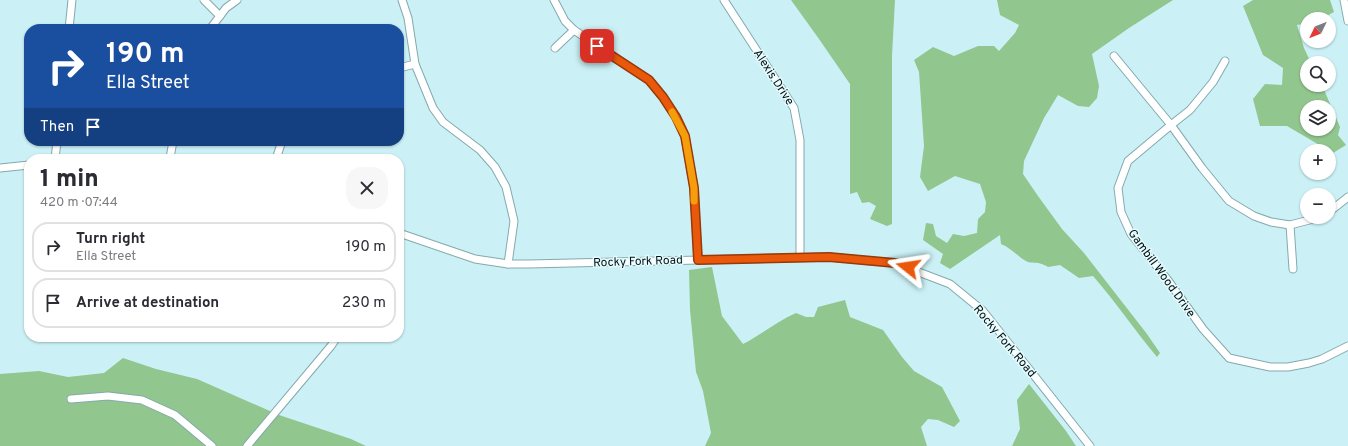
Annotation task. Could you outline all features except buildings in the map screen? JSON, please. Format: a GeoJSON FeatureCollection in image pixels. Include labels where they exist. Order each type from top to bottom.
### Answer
{"type":"FeatureCollection","features":[{"type":"Feature","properties":{"kind":"street"},"geometry":{"type":"LineString","coordinates":[[70,24],[72,0]]}},
{"type":"Feature","properties":{"kind":"street"},"geometry":{"type":"LineString","coordinates":[[204,0],[220,16]]}},
{"type":"Feature","properties":{"kind":"street"},"geometry":{"type":"LineString","coordinates":[[214,24],[226,8],[237,0]]}},
{"type":"Feature","properties":{"kind":"street"},"geometry":{"type":"LineString","coordinates":[[402,0],[408,18],[415,64],[433,108],[443,122],[480,150],[495,167],[506,187],[514,221],[508,264]]}},
{"type":"Feature","properties":{"kind":"street"},"geometry":{"type":"LineString","coordinates":[[554,0],[565,21],[574,30],[649,80],[663,97],[676,117],[685,136],[694,188],[698,260]]}},
{"type":"Feature","properties":{"kind":"street","name":"Alexis Drive"},"geometry":{"type":"LineString","coordinates":[[724,0],[794,108],[800,140],[800,257]]}},
{"type":"Feature","properties":{"kind":"street"},"geometry":{"type":"LineString","coordinates":[[1344,0],[1348,21]]}},
{"type":"Feature","properties":{"kind":"street"},"geometry":{"type":"LineString","coordinates":[[555,48],[574,30]]}},
{"type":"Feature","properties":{"kind":"street"},"geometry":{"type":"LineString","coordinates":[[1114,56],[1229,201],[1254,216],[1271,222],[1290,226],[1300,223]]}},
{"type":"Feature","properties":{"kind":"street","name":"Gambill Wood Drive"},"geometry":{"type":"LineString","coordinates":[[1225,61],[1213,82],[1190,110],[1128,161],[1118,188],[1122,212],[1131,234],[1167,279],[1203,329],[1229,358],[1270,367],[1291,367],[1322,359],[1348,346]]}},
{"type":"Feature","properties":{"kind":"street"},"geometry":{"type":"LineString","coordinates":[[404,67],[415,64]]}},
{"type":"Feature","properties":{"kind":"street"},"geometry":{"type":"LineString","coordinates":[[0,168],[24,166]]}},
{"type":"Feature","properties":{"kind":"street"},"geometry":{"type":"LineString","coordinates":[[1336,207],[1348,197]]}},
{"type":"Feature","properties":{"kind":"street"},"geometry":{"type":"LineString","coordinates":[[1290,226],[1293,269]]}},
{"type":"Feature","properties":{"kind":"street","name":"Rocky Fork Road"},"geometry":{"type":"LineString","coordinates":[[404,235],[475,259],[508,264],[800,257],[829,257],[895,263],[950,284],[983,311],[1090,446]]}},
{"type":"Feature","properties":{"kind":"street"},"geometry":{"type":"LineString","coordinates":[[247,446],[334,342]]}},
{"type":"Feature","properties":{"kind":"street"},"geometry":{"type":"LineString","coordinates":[[71,399],[108,396],[142,400],[174,415],[212,446]]}},
{"type":"Feature","properties":{"kind":"green space"},"geometry":{"type":"Polygon","coordinates":[[[791,0],[895,0],[892,56],[892,224],[887,226],[870,219],[876,206],[869,202],[862,203],[857,192],[850,194],[850,84],[791,0]]]}},
{"type":"Feature","properties":{"kind":"green space"},"geometry":{"type":"Polygon","coordinates":[[[997,0],[1173,0],[1092,54],[1099,86],[1097,98],[1089,107],[1078,106],[1058,95],[1044,118],[1024,161],[1023,174],[1062,229],[1084,253],[1147,334],[1160,353],[1157,357],[1093,276],[1079,278],[1060,265],[1048,267],[1029,262],[1001,244],[1000,235],[950,269],[940,263],[943,254],[923,240],[926,223],[933,224],[936,236],[947,243],[953,234],[964,236],[977,233],[978,219],[985,212],[986,202],[980,184],[955,176],[928,191],[920,177],[924,146],[919,72],[914,60],[933,47],[954,56],[978,46],[994,46],[999,51],[1015,33],[1019,25],[1000,15],[997,0]]]}},
{"type":"Feature","properties":{"kind":"green space"},"geometry":{"type":"Polygon","coordinates":[[[1253,0],[1330,0],[1334,12],[1300,12],[1300,24],[1297,25],[1300,35],[1300,48],[1304,48],[1308,56],[1300,56],[1300,92],[1325,92],[1328,100],[1300,100],[1300,134],[1287,126],[1260,126],[1253,99],[1265,84],[1282,85],[1283,68],[1263,55],[1243,6],[1253,0]]]}},
{"type":"Feature","properties":{"kind":"green space"},"geometry":{"type":"Polygon","coordinates":[[[1336,118],[1340,127],[1338,135],[1346,145],[1336,151],[1336,144],[1318,144],[1304,136],[1336,136],[1336,118]]]}},
{"type":"Feature","properties":{"kind":"green space"},"geometry":{"type":"Polygon","coordinates":[[[712,267],[722,316],[743,344],[796,313],[806,317],[814,317],[818,307],[845,300],[850,317],[883,330],[914,371],[942,387],[960,421],[954,427],[938,420],[928,419],[921,427],[927,446],[705,446],[711,433],[703,391],[696,372],[690,310],[689,270],[712,267]]]}},
{"type":"Feature","properties":{"kind":"green space"},"geometry":{"type":"Polygon","coordinates":[[[123,358],[156,369],[197,379],[279,415],[351,439],[366,446],[0,446],[0,374],[39,371],[68,377],[104,373],[123,358]]]}},
{"type":"Feature","properties":{"kind":"green space"},"geometry":{"type":"Polygon","coordinates":[[[1029,384],[1076,446],[1012,446],[1020,429],[1017,400],[1029,384]]]}},
{"type":"Feature","properties":{"kind":"slow traffic"},"geometry":{"type":"LineString","coordinates":[[672,112],[685,136],[694,188],[694,201]]}},
{"type":"Feature","properties":{"kind":"route"},"geometry":{"type":"LineString","coordinates":[[597,46],[649,80],[663,97],[676,117],[685,136],[694,188],[698,260],[829,257],[895,263],[908,267]]}}]}
